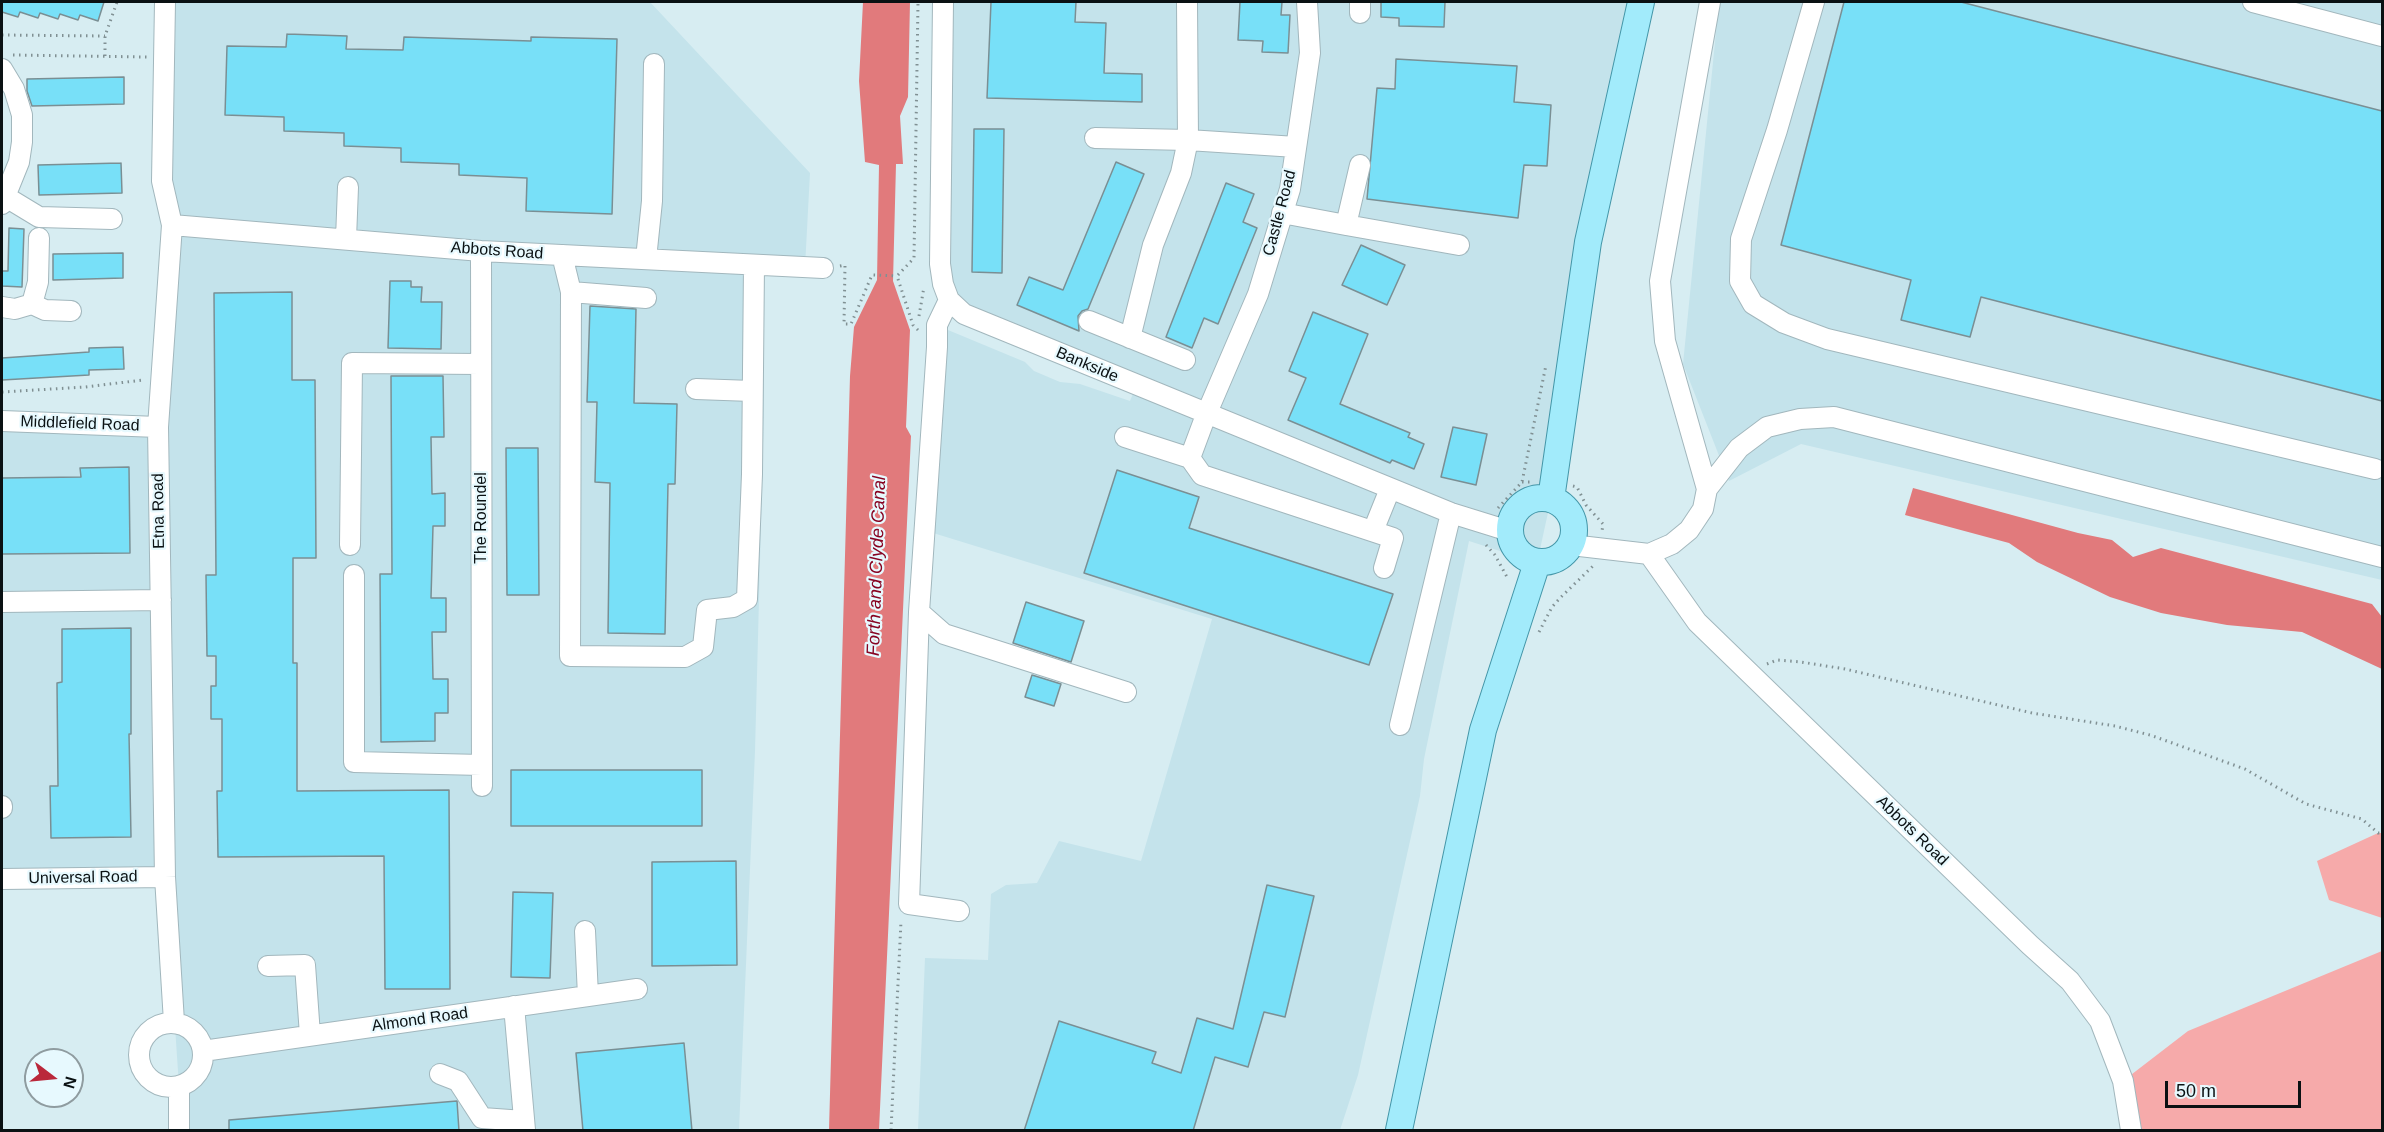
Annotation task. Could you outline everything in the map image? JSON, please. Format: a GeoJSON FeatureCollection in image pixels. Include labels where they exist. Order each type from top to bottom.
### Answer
{"type":"FeatureCollection","features":[{"type":"Feature","properties":{"kind":"main road"},"geometry":{"type":"LineString","coordinates":[[1552,491],[1527,501],[1518,508],[1511,519],[1509,531],[1511,542],[1517,552],[1537,563],[1556,560],[1565,554],[1575,534],[1574,523],[1569,512],[1552,491],[1588,242],[1641,2]]}},
{"type":"Feature","properties":{"kind":"main road"},"geometry":{"type":"LineString","coordinates":[[1398,1131],[1484,730],[1537,563]]}},
{"type":"Feature","properties":{"kind":"street","name":"Etna Road"},"geometry":{"type":"LineString","coordinates":[[165,2],[162,181],[172,225],[158,428],[165,877],[174,1022]]}},
{"type":"Feature","properties":{"kind":"street"},"geometry":{"type":"LineString","coordinates":[[943,2],[940,264],[943,284],[949,300],[937,325],[919,612],[909,904],[959,911]]}},
{"type":"Feature","properties":{"kind":"street"},"geometry":{"type":"LineString","coordinates":[[1130,338],[1153,245],[1181,173],[1188,140],[1187,2]]}},
{"type":"Feature","properties":{"kind":"street","name":"Castle Road"},"geometry":{"type":"LineString","coordinates":[[1190,459],[1206,415],[1258,294],[1290,189],[1310,53],[1307,2]]}},
{"type":"Feature","properties":{"kind":"street"},"geometry":{"type":"LineString","coordinates":[[1571,545],[1649,554],[1672,544],[1689,530],[1703,509],[1707,489],[1665,341],[1660,281],[1710,2]]}},
{"type":"Feature","properties":{"kind":"street"},"geometry":{"type":"LineString","coordinates":[[1814,2],[1777,130],[1742,239],[1740,281],[1754,304],[1784,322],[1827,339],[2375,469]]}},
{"type":"Feature","properties":{"kind":"street"},"geometry":{"type":"LineString","coordinates":[[2253,2],[2382,36]]}},
{"type":"Feature","properties":{"kind":"street"},"geometry":{"type":"LineString","coordinates":[[7,62],[22,115],[22,142],[19,162],[4,200],[39,218],[112,219]]}},
{"type":"Feature","properties":{"kind":"street"},"geometry":{"type":"LineString","coordinates":[[646,259],[652,201],[654,63]]}},
{"type":"Feature","properties":{"kind":"street"},"geometry":{"type":"LineString","coordinates":[[1095,138],[1188,140],[1296,147]]}},
{"type":"Feature","properties":{"kind":"street"},"geometry":{"type":"LineString","coordinates":[[1346,225],[1360,165]]}},
{"type":"Feature","properties":{"kind":"street"},"geometry":{"type":"LineString","coordinates":[[346,239],[348,187]]}},
{"type":"Feature","properties":{"kind":"street"},"geometry":{"type":"LineString","coordinates":[[1282,213],[1459,245]]}},
{"type":"Feature","properties":{"kind":"street","name":"Abbots Road"},"geometry":{"type":"LineString","coordinates":[[172,225],[481,251],[823,268]]}},
{"type":"Feature","properties":{"kind":"street"},"geometry":{"type":"LineString","coordinates":[[32,304],[38,282],[39,238]]}},
{"type":"Feature","properties":{"kind":"street","name":"The Roundel"},"geometry":{"type":"LineString","coordinates":[[481,251],[482,786]]}},
{"type":"Feature","properties":{"kind":"street"},"geometry":{"type":"LineString","coordinates":[[562,255],[571,292],[570,656],[685,657],[703,647],[707,610],[733,607],[747,598],[750,554],[754,265]]}},
{"type":"Feature","properties":{"kind":"street"},"geometry":{"type":"LineString","coordinates":[[571,292],[646,298]]}},
{"type":"Feature","properties":{"kind":"street","name":"Bankside"},"geometry":{"type":"LineString","coordinates":[[949,300],[964,314],[1206,415],[1450,513],[1509,531]]}},
{"type":"Feature","properties":{"kind":"street"},"geometry":{"type":"LineString","coordinates":[[2,307],[15,309],[32,304],[45,310],[71,311]]}},
{"type":"Feature","properties":{"kind":"street"},"geometry":{"type":"LineString","coordinates":[[1089,321],[1185,360]]}},
{"type":"Feature","properties":{"kind":"street"},"geometry":{"type":"LineString","coordinates":[[350,545],[352,363],[481,364]]}},
{"type":"Feature","properties":{"kind":"street"},"geometry":{"type":"LineString","coordinates":[[696,389],[752,391]]}},
{"type":"Feature","properties":{"kind":"street"},"geometry":{"type":"LineString","coordinates":[[1707,489],[1740,448],[1767,427],[1800,419],[1834,417],[2382,557]]}},
{"type":"Feature","properties":{"kind":"street","name":"Middlefield Road"},"geometry":{"type":"LineString","coordinates":[[2,421],[158,428]]}},
{"type":"Feature","properties":{"kind":"street"},"geometry":{"type":"LineString","coordinates":[[1125,437],[1190,459],[1202,475],[1393,538],[1384,568]]}},
{"type":"Feature","properties":{"kind":"street"},"geometry":{"type":"LineString","coordinates":[[1374,531],[1390,489]]}},
{"type":"Feature","properties":{"kind":"street"},"geometry":{"type":"LineString","coordinates":[[1400,725],[1450,513]]}},
{"type":"Feature","properties":{"kind":"street","name":"Abbots Road"},"geometry":{"type":"LineString","coordinates":[[1649,554],[1697,622],[2030,945],[2070,981],[2100,1021],[2123,1081],[2131,1131]]}},
{"type":"Feature","properties":{"kind":"street"},"geometry":{"type":"LineString","coordinates":[[354,575],[354,762],[482,765]]}},
{"type":"Feature","properties":{"kind":"street"},"geometry":{"type":"LineString","coordinates":[[2,602],[161,600]]}},
{"type":"Feature","properties":{"kind":"street"},"geometry":{"type":"LineString","coordinates":[[919,612],[944,634],[1126,692]]}},
{"type":"Feature","properties":{"kind":"street","name":"Universal Road"},"geometry":{"type":"LineString","coordinates":[[2,879],[165,877]]}},
{"type":"Feature","properties":{"kind":"street"},"geometry":{"type":"LineString","coordinates":[[585,931],[588,996]]}},
{"type":"Feature","properties":{"kind":"street"},"geometry":{"type":"LineString","coordinates":[[268,966],[305,965],[310,1035]]}},
{"type":"Feature","properties":{"kind":"street","name":"Almond Road"},"geometry":{"type":"LineString","coordinates":[[203,1051],[637,988]]}},
{"type":"Feature","properties":{"kind":"street"},"geometry":{"type":"LineString","coordinates":[[441,1074],[458,1082],[482,1118],[525,1126],[514,1006]]}},
{"type":"Feature","properties":{"kind":"street"},"geometry":{"type":"LineString","coordinates":[[174,1022],[185,1025],[194,1032],[201,1042],[202,1062],[198,1073],[190,1081],[179,1086],[167,1087],[147,1078],[138,1057],[139,1046],[144,1035],[152,1028],[163,1023],[174,1022]]}},
{"type":"Feature","properties":{"kind":"street"},"geometry":{"type":"LineString","coordinates":[[179,1086],[179,1131]]}},
{"type":"Feature","properties":{"kind":"path"},"geometry":{"type":"LineString","coordinates":[[105,56],[105,36],[117,2]]}},
{"type":"Feature","properties":{"kind":"path"},"geometry":{"type":"LineString","coordinates":[[2,35],[105,36]]}},
{"type":"Feature","properties":{"kind":"path"},"geometry":{"type":"LineString","coordinates":[[7,62],[105,56],[164,57]]}},
{"type":"Feature","properties":{"kind":"path"},"geometry":{"type":"LineString","coordinates":[[823,268],[845,265],[844,324],[851,324],[872,275],[897,276]]}},
{"type":"Feature","properties":{"kind":"path"},"geometry":{"type":"LineString","coordinates":[[2,392],[85,387],[161,378]]}},
{"type":"Feature","properties":{"kind":"path"},"geometry":{"type":"LineString","coordinates":[[1522,482],[1552,491],[1576,487],[1603,524],[1593,568],[1552,607],[1538,634]]}},
{"type":"Feature","properties":{"kind":"path"},"geometry":{"type":"LineString","coordinates":[[1748,671],[1777,660],[1801,662],[1893,680],[2032,713],[2115,726],[2150,735],[2245,769],[2306,804],[2362,819],[2378,833],[2382,833]]}},
{"type":"Feature","properties":{"kind":"shaded area"},"geometry":{"type":"Polygon","coordinates":[[[165,2],[650,2],[810,173],[805,267],[764,265],[764,409],[755,751],[739,1130],[179,1130],[179,1086],[165,878],[2,879],[2,421],[158,427],[161,378],[165,2]]]}},
{"type":"Feature","properties":{"kind":"shaded area"},"geometry":{"type":"Polygon","coordinates":[[[943,2],[1641,2],[1551,499],[1537,563],[1469,541],[1424,759],[1420,796],[1358,1075],[1340,1130],[918,1130],[925,958],[988,960],[991,894],[1006,885],[1037,883],[1059,841],[1141,861],[1212,619],[930,532],[948,330],[1025,362],[1034,371],[1060,382],[1080,384],[1130,401],[1136,386],[949,300],[943,2]]]}},
{"type":"Feature","properties":{"kind":"shaded area"},"geometry":{"type":"Polygon","coordinates":[[[1719,2],[2382,2],[2382,580],[1801,444],[1729,481],[1683,364],[1719,2]]]}},
{"type":"Feature","properties":{"kind":"shaded area"},"geometry":{"type":"Polygon","coordinates":[[[2382,833],[2382,918],[2329,900],[2317,861],[2382,833]]]}},
{"type":"Feature","properties":{"kind":"shaded area"},"geometry":{"type":"Polygon","coordinates":[[[2382,951],[2382,1130],[2131,1130],[2123,1081],[2188,1031],[2382,951]]]}},
{"type":"Feature","properties":{"kind":"water","name":"Forth and Clyde Canal"},"geometry":{"type":"Polygon","coordinates":[[[863,2],[910,2],[908,97],[900,116],[903,164],[896,164],[893,281],[910,330],[906,427],[911,436],[879,1130],[829,1130],[850,376],[854,327],[877,280],[879,165],[865,162],[859,81],[863,2]]]}},
{"type":"Feature","properties":{"kind":"water"},"geometry":{"type":"Polygon","coordinates":[[[1913,488],[2078,533],[2112,540],[2133,557],[2161,548],[2372,604],[2382,617],[2382,669],[2302,632],[2227,625],[2161,613],[2110,597],[2037,562],[2009,543],[1905,515],[1913,488]]]}},
{"type":"Feature","properties":{"kind":"building"},"geometry":{"type":"Polygon","coordinates":[[[2,2],[104,2],[98,21],[80,15],[78,20],[60,14],[58,19],[40,13],[38,18],[20,12],[18,17],[2,12],[2,2]]]}},
{"type":"Feature","properties":{"kind":"building"},"geometry":{"type":"Polygon","coordinates":[[[991,2],[1076,2],[1075,22],[1106,23],[1104,73],[1142,74],[1142,102],[987,98],[991,2]]]}},
{"type":"Feature","properties":{"kind":"building"},"geometry":{"type":"Polygon","coordinates":[[[1240,2],[1282,2],[1281,15],[1290,15],[1288,53],[1262,52],[1263,41],[1238,40],[1240,2]]]}},
{"type":"Feature","properties":{"kind":"building"},"geometry":{"type":"Polygon","coordinates":[[[1381,2],[1445,2],[1444,27],[1399,26],[1399,18],[1381,17],[1381,2]]]}},
{"type":"Feature","properties":{"kind":"building"},"geometry":{"type":"Polygon","coordinates":[[[1844,2],[1961,2],[2382,111],[2382,401],[1981,297],[1970,337],[1901,320],[1911,280],[1781,245],[1844,2]]]}},
{"type":"Feature","properties":{"kind":"building"},"geometry":{"type":"Polygon","coordinates":[[[287,34],[347,36],[346,49],[403,50],[404,37],[531,41],[531,37],[617,39],[612,214],[526,211],[527,178],[459,175],[459,164],[401,162],[401,148],[344,146],[344,133],[284,131],[284,117],[225,115],[227,46],[286,47],[287,34]]]}},
{"type":"Feature","properties":{"kind":"building"},"geometry":{"type":"Polygon","coordinates":[[[1396,59],[1517,66],[1514,102],[1551,105],[1547,166],[1524,165],[1518,218],[1367,199],[1377,88],[1395,89],[1396,59]]]}},
{"type":"Feature","properties":{"kind":"building"},"geometry":{"type":"Polygon","coordinates":[[[124,77],[124,104],[32,106],[27,91],[27,79],[124,77]]]}},
{"type":"Feature","properties":{"kind":"building"},"geometry":{"type":"Polygon","coordinates":[[[974,129],[1004,129],[1002,273],[972,272],[974,129]]]}},
{"type":"Feature","properties":{"kind":"building"},"geometry":{"type":"Polygon","coordinates":[[[1116,162],[1144,174],[1088,309],[1082,311],[1078,316],[1079,331],[1017,305],[1029,277],[1063,290],[1116,162]]]}},
{"type":"Feature","properties":{"kind":"building"},"geometry":{"type":"Polygon","coordinates":[[[121,163],[122,193],[39,195],[38,165],[121,163]]]}},
{"type":"Feature","properties":{"kind":"building"},"geometry":{"type":"Polygon","coordinates":[[[1226,183],[1254,194],[1243,222],[1257,228],[1218,324],[1204,318],[1192,348],[1166,337],[1226,183]]]}},
{"type":"Feature","properties":{"kind":"building"},"geometry":{"type":"Polygon","coordinates":[[[9,228],[24,229],[22,287],[2,286],[2,271],[8,271],[9,228]]]}},
{"type":"Feature","properties":{"kind":"building"},"geometry":{"type":"Polygon","coordinates":[[[1361,245],[1405,265],[1387,305],[1342,285],[1361,245]]]}},
{"type":"Feature","properties":{"kind":"building"},"geometry":{"type":"Polygon","coordinates":[[[123,253],[123,278],[53,280],[53,254],[123,253]]]}},
{"type":"Feature","properties":{"kind":"building"},"geometry":{"type":"Polygon","coordinates":[[[390,281],[411,281],[411,287],[422,287],[421,302],[442,302],[441,349],[388,348],[390,281]]]}},
{"type":"Feature","properties":{"kind":"building"},"geometry":{"type":"Polygon","coordinates":[[[292,292],[292,380],[315,380],[316,558],[293,558],[293,663],[297,663],[297,791],[449,790],[450,989],[385,989],[384,856],[218,857],[217,791],[222,791],[222,719],[211,719],[211,686],[216,686],[216,656],[207,656],[206,575],[216,575],[214,293],[292,292]]]}},
{"type":"Feature","properties":{"kind":"building"},"geometry":{"type":"Polygon","coordinates":[[[590,306],[636,309],[634,403],[677,404],[675,484],[668,484],[665,634],[608,633],[610,483],[595,482],[597,402],[587,402],[590,306]]]}},
{"type":"Feature","properties":{"kind":"building"},"geometry":{"type":"Polygon","coordinates":[[[1313,312],[1368,334],[1340,404],[1410,433],[1408,437],[1424,444],[1414,469],[1392,460],[1390,463],[1288,420],[1306,378],[1289,371],[1313,312]]]}},
{"type":"Feature","properties":{"kind":"building"},"geometry":{"type":"Polygon","coordinates":[[[123,347],[124,369],[89,370],[89,375],[2,380],[2,358],[89,352],[89,348],[123,347]]]}},
{"type":"Feature","properties":{"kind":"building"},"geometry":{"type":"Polygon","coordinates":[[[391,376],[443,376],[444,437],[431,437],[432,494],[445,493],[445,526],[433,526],[431,598],[446,598],[446,632],[432,632],[433,679],[448,679],[448,713],[435,713],[435,741],[381,742],[380,574],[392,574],[391,376]]]}},
{"type":"Feature","properties":{"kind":"building"},"geometry":{"type":"Polygon","coordinates":[[[1453,427],[1487,434],[1476,485],[1441,477],[1453,427]]]}},
{"type":"Feature","properties":{"kind":"building"},"geometry":{"type":"Polygon","coordinates":[[[506,448],[538,448],[539,595],[507,595],[506,448]]]}},
{"type":"Feature","properties":{"kind":"building"},"geometry":{"type":"Polygon","coordinates":[[[129,467],[130,553],[2,554],[2,478],[81,477],[80,468],[129,467]]]}},
{"type":"Feature","properties":{"kind":"building"},"geometry":{"type":"Polygon","coordinates":[[[1117,470],[1199,497],[1189,528],[1393,594],[1369,665],[1084,573],[1117,470]]]}},
{"type":"Feature","properties":{"kind":"building"},"geometry":{"type":"Polygon","coordinates":[[[1026,602],[1084,621],[1071,662],[1013,643],[1026,602]]]}},
{"type":"Feature","properties":{"kind":"building"},"geometry":{"type":"Polygon","coordinates":[[[131,628],[131,734],[129,734],[131,837],[51,838],[50,786],[58,786],[57,683],[62,682],[62,629],[131,628]]]}},
{"type":"Feature","properties":{"kind":"building"},"geometry":{"type":"Polygon","coordinates":[[[1032,675],[1061,684],[1054,706],[1025,697],[1032,675]]]}},
{"type":"Feature","properties":{"kind":"building"},"geometry":{"type":"Polygon","coordinates":[[[511,770],[702,770],[702,826],[511,826],[511,770]]]}},
{"type":"Feature","properties":{"kind":"building"},"geometry":{"type":"Polygon","coordinates":[[[736,861],[737,965],[652,966],[652,862],[736,861]]]}},
{"type":"Feature","properties":{"kind":"building"},"geometry":{"type":"Polygon","coordinates":[[[1267,885],[1314,896],[1285,1017],[1264,1012],[1248,1067],[1215,1057],[1193,1131],[1024,1131],[1059,1021],[1156,1052],[1152,1063],[1181,1073],[1197,1018],[1233,1029],[1267,885]]]}},
{"type":"Feature","properties":{"kind":"building"},"geometry":{"type":"Polygon","coordinates":[[[513,892],[553,893],[550,978],[511,977],[513,892]]]}},
{"type":"Feature","properties":{"kind":"building"},"geometry":{"type":"Polygon","coordinates":[[[684,1043],[692,1131],[583,1131],[576,1053],[684,1043]]]}},
{"type":"Feature","properties":{"kind":"building"},"geometry":{"type":"Polygon","coordinates":[[[457,1101],[459,1131],[229,1131],[229,1120],[457,1101]]]}}]}
